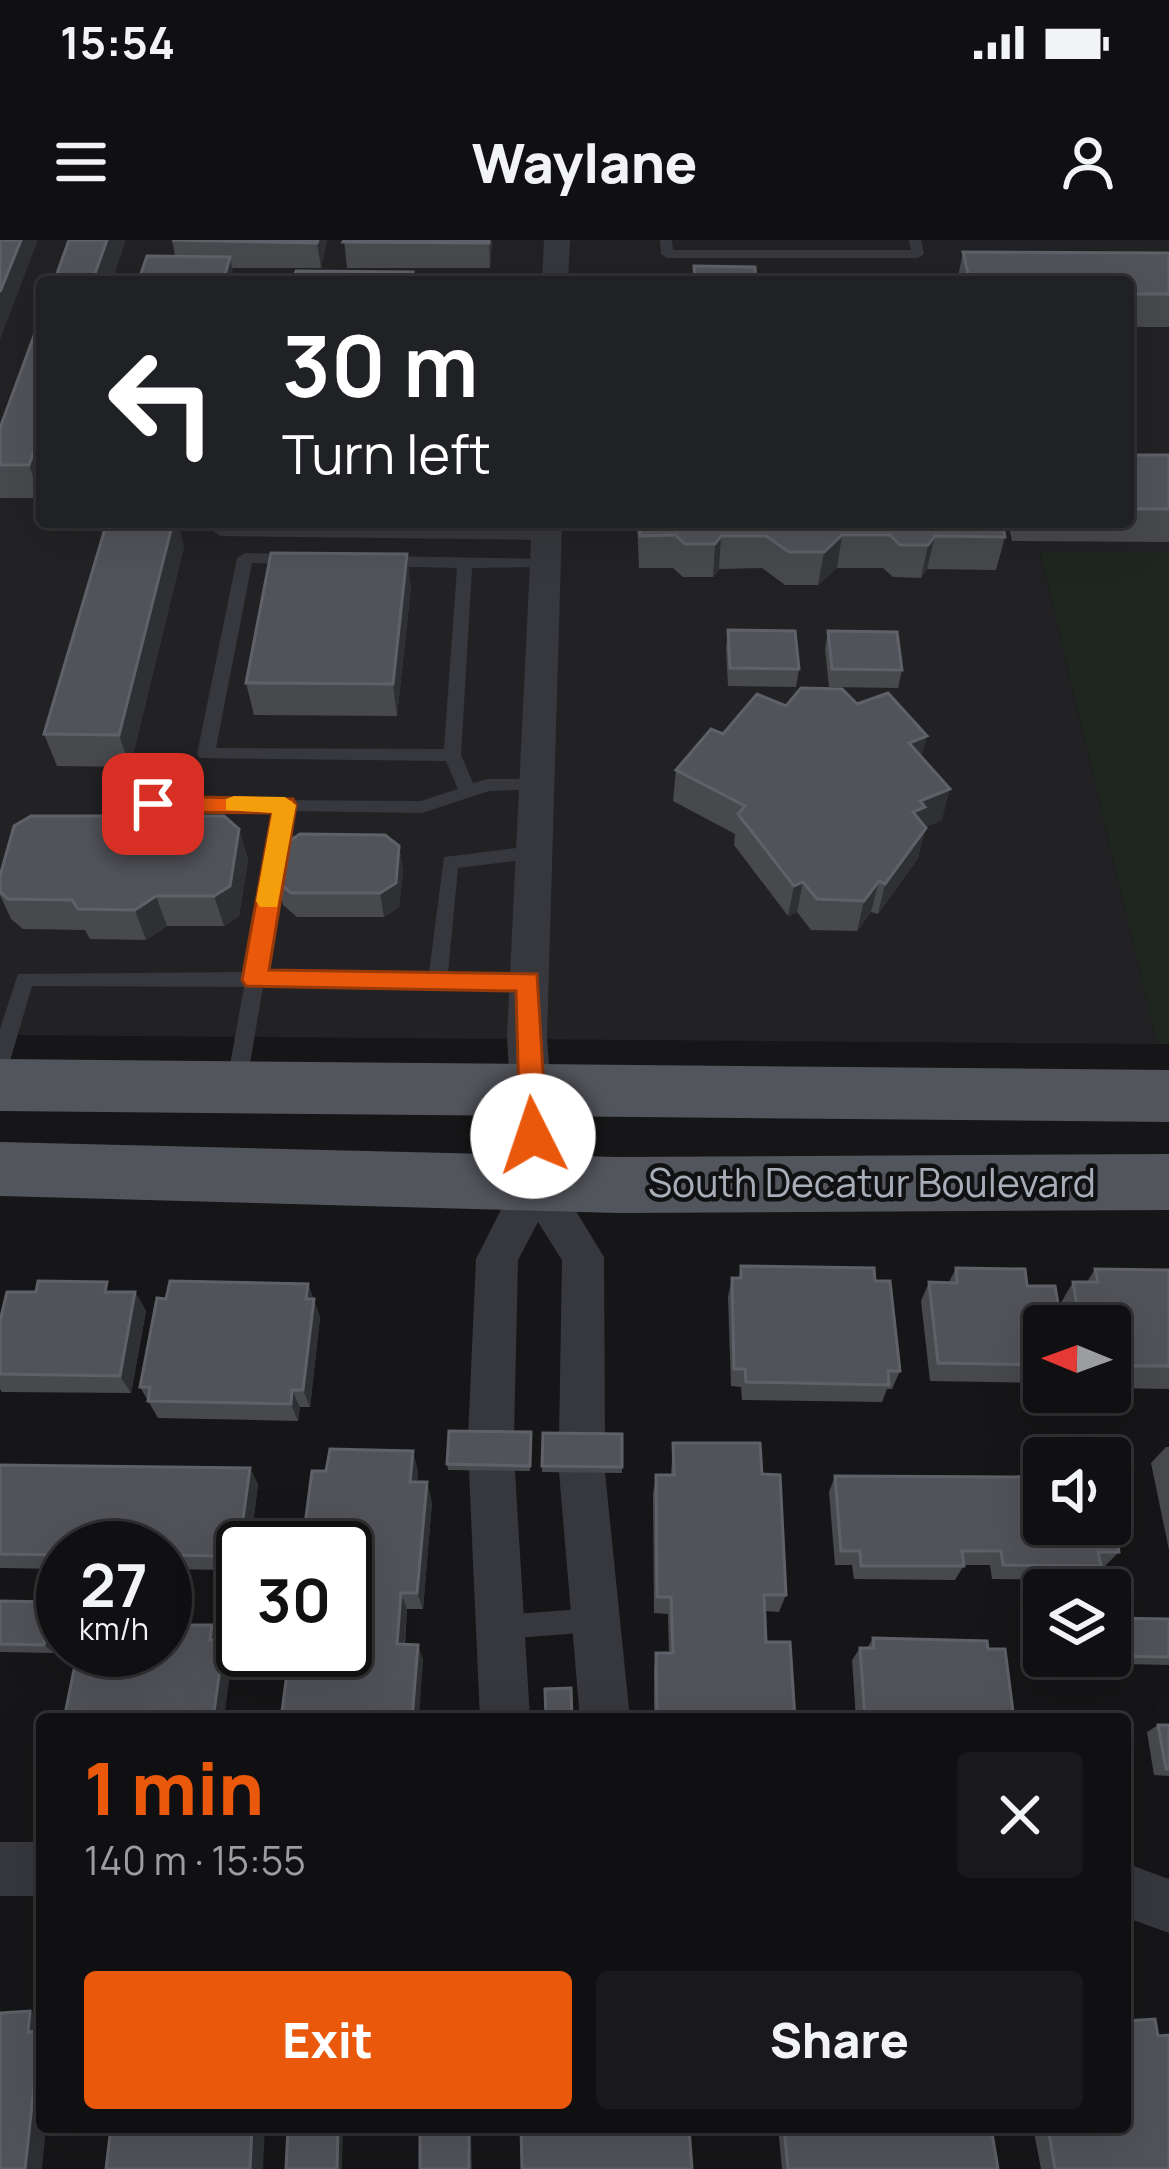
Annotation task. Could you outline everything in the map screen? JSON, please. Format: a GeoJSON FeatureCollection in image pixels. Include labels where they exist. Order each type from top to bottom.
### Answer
{"type":"FeatureCollection","features":[{"type":"Feature","properties":{"kind":"main road"},"geometry":{"type":"LineString","coordinates":[[0,1085],[1169,1096]]}},
{"type":"Feature","properties":{"kind":"main road","name":"South Decatur Boulevard"},"geometry":{"type":"LineString","coordinates":[[0,1169],[536,1183],[1169,1182]]}},
{"type":"Feature","properties":{"kind":"street"},"geometry":{"type":"LineString","coordinates":[[555,276],[557,240]]}},
{"type":"Feature","properties":{"kind":"street"},"geometry":{"type":"LineString","coordinates":[[546,540],[529,981],[531,1089],[536,1183],[583,1257],[582,1456],[604,1713]]}},
{"type":"Feature","properties":{"kind":"street"},"geometry":{"type":"LineString","coordinates":[[505,1713],[492,1454],[496,1259],[536,1183]]}},
{"type":"Feature","properties":{"kind":"street"},"geometry":{"type":"LineString","coordinates":[[0,1868],[36,1869]]}},
{"type":"Feature","properties":{"kind":"street"},"geometry":{"type":"LineString","coordinates":[[1131,1892],[1169,1906]]}},
{"type":"Feature","properties":{"kind":"lane"},"geometry":{"type":"LineString","coordinates":[[666,240],[667,254],[918,254],[915,240]]}},
{"type":"Feature","properties":{"kind":"lane"},"geometry":{"type":"LineString","coordinates":[[222,528],[457,528],[546,540]]}},
{"type":"Feature","properties":{"kind":"lane"},"geometry":{"type":"LineString","coordinates":[[352,560],[464,563],[546,540]]}},
{"type":"Feature","properties":{"kind":"lane"},"geometry":{"type":"LineString","coordinates":[[305,559],[245,558],[206,754],[452,754]]}},
{"type":"Feature","properties":{"kind":"lane"},"geometry":{"type":"LineString","coordinates":[[464,563],[452,754],[467,789]]}},
{"type":"Feature","properties":{"kind":"lane"},"geometry":{"type":"LineString","coordinates":[[110,803],[422,807],[467,789],[536,785]]}},
{"type":"Feature","properties":{"kind":"lane"},"geometry":{"type":"LineString","coordinates":[[236,1087],[285,805]]}},
{"type":"Feature","properties":{"kind":"lane"},"geometry":{"type":"LineString","coordinates":[[438,980],[450,862],[533,853]]}},
{"type":"Feature","properties":{"kind":"lane"},"geometry":{"type":"LineString","coordinates":[[0,1061],[26,979],[529,981]]}},
{"type":"Feature","properties":{"kind":"lane"},"geometry":{"type":"LineString","coordinates":[[500,1628],[595,1620]]}},
{"type":"Feature","properties":{"kind":"shaded area"},"geometry":{"type":"Polygon","coordinates":[[[0,240],[1169,240],[1169,552],[1040,553],[1157,1044],[0,1035],[0,240]]]}},
{"type":"Feature","properties":{"kind":"shaded area"},"geometry":{"type":"Polygon","coordinates":[[[1040,552],[1169,552],[1169,1044],[1157,1044],[1040,552]]]}},
{"type":"Feature","properties":{"kind":"building"},"geometry":{"type":"Polygon","coordinates":[[[0,240],[21,240],[0,292],[0,240]]]}},
{"type":"Feature","properties":{"kind":"building"},"geometry":{"type":"Polygon","coordinates":[[[69,240],[107,240],[94,276],[56,276],[69,240]]]}},
{"type":"Feature","properties":{"kind":"building"},"geometry":{"type":"Polygon","coordinates":[[[172,240],[318,240],[317,243],[172,240]]]}},
{"type":"Feature","properties":{"kind":"building"},"geometry":{"type":"Polygon","coordinates":[[[489,240],[489,243],[343,242],[489,240]]]}},
{"type":"Feature","properties":{"kind":"building"},"geometry":{"type":"Polygon","coordinates":[[[963,252],[1169,253],[1169,294],[1134,294],[1134,276],[969,276],[963,252]]]}},
{"type":"Feature","properties":{"kind":"building"},"geometry":{"type":"Polygon","coordinates":[[[147,256],[230,257],[225,276],[140,276],[147,256]]]}},
{"type":"Feature","properties":{"kind":"building"},"geometry":{"type":"Polygon","coordinates":[[[694,266],[755,267],[756,276],[695,276],[694,266]]]}},
{"type":"Feature","properties":{"kind":"building"},"geometry":{"type":"Polygon","coordinates":[[[296,271],[413,272],[412,276],[295,276],[296,271]]]}},
{"type":"Feature","properties":{"kind":"building"},"geometry":{"type":"Polygon","coordinates":[[[36,330],[36,445],[29,465],[0,465],[0,428],[36,330]]]}},
{"type":"Feature","properties":{"kind":"building"},"geometry":{"type":"Polygon","coordinates":[[[1134,455],[1169,455],[1169,509],[1134,509],[1134,455]]]}},
{"type":"Feature","properties":{"kind":"building"},"geometry":{"type":"Polygon","coordinates":[[[105,528],[171,528],[119,735],[44,734],[105,528]]]}},
{"type":"Feature","properties":{"kind":"building"},"geometry":{"type":"Polygon","coordinates":[[[639,528],[1003,528],[1005,537],[935,536],[928,545],[900,545],[890,535],[842,535],[824,552],[789,552],[766,536],[721,536],[715,544],[685,544],[675,535],[640,536],[639,528]]]}},
{"type":"Feature","properties":{"kind":"building"},"geometry":{"type":"Polygon","coordinates":[[[271,553],[407,554],[393,684],[246,683],[271,553]]]}},
{"type":"Feature","properties":{"kind":"building"},"geometry":{"type":"Polygon","coordinates":[[[728,630],[795,631],[799,669],[730,668],[728,630]]]}},
{"type":"Feature","properties":{"kind":"building"},"geometry":{"type":"Polygon","coordinates":[[[828,631],[897,632],[902,670],[832,669],[828,631]]]}},
{"type":"Feature","properties":{"kind":"building"},"geometry":{"type":"Polygon","coordinates":[[[801,688],[842,689],[857,704],[888,693],[927,736],[909,743],[950,789],[920,801],[925,807],[913,812],[926,828],[885,884],[879,881],[864,901],[817,899],[803,882],[794,886],[738,814],[745,806],[676,770],[711,729],[723,734],[757,694],[786,706],[801,688]]]}},
{"type":"Feature","properties":{"kind":"building"},"geometry":{"type":"Polygon","coordinates":[[[31,816],[224,816],[239,829],[230,886],[214,896],[156,896],[135,910],[78,909],[72,900],[8,899],[0,892],[0,876],[14,826],[31,816]]]}},
{"type":"Feature","properties":{"kind":"building"},"geometry":{"type":"Polygon","coordinates":[[[300,834],[385,835],[399,846],[396,883],[380,893],[291,893],[277,881],[282,846],[300,834]]]}},
{"type":"Feature","properties":{"kind":"building"},"geometry":{"type":"Polygon","coordinates":[[[741,1266],[874,1268],[875,1281],[890,1281],[900,1371],[888,1371],[889,1385],[746,1382],[745,1369],[734,1369],[732,1278],[741,1278],[741,1266]]]}},
{"type":"Feature","properties":{"kind":"building"},"geometry":{"type":"Polygon","coordinates":[[[956,1268],[1025,1269],[1027,1286],[1055,1286],[1058,1305],[1023,1305],[1023,1365],[938,1363],[929,1282],[957,1283],[956,1268]]]}},
{"type":"Feature","properties":{"kind":"building"},"geometry":{"type":"Polygon","coordinates":[[[1095,1269],[1169,1270],[1169,1366],[1131,1366],[1131,1305],[1077,1305],[1073,1282],[1098,1282],[1095,1269]]]}},
{"type":"Feature","properties":{"kind":"building"},"geometry":{"type":"Polygon","coordinates":[[[38,1281],[107,1282],[105,1292],[135,1292],[120,1376],[0,1374],[0,1321],[7,1292],[36,1292],[38,1281]]]}},
{"type":"Feature","properties":{"kind":"building"},"geometry":{"type":"Polygon","coordinates":[[[170,1281],[308,1284],[306,1299],[314,1299],[303,1390],[292,1390],[291,1404],[148,1401],[150,1387],[140,1387],[157,1298],[166,1299],[170,1281]]]}},
{"type":"Feature","properties":{"kind":"building"},"geometry":{"type":"Polygon","coordinates":[[[449,1431],[531,1432],[530,1466],[447,1464],[449,1431]]]}},
{"type":"Feature","properties":{"kind":"building"},"geometry":{"type":"Polygon","coordinates":[[[543,1433],[622,1434],[622,1467],[542,1466],[543,1433]]]}},
{"type":"Feature","properties":{"kind":"building"},"geometry":{"type":"Polygon","coordinates":[[[673,1443],[760,1443],[762,1474],[780,1475],[786,1595],[764,1595],[766,1642],[790,1642],[795,1713],[657,1713],[656,1653],[673,1653],[671,1597],[657,1597],[656,1475],[674,1475],[673,1443]]]}},
{"type":"Feature","properties":{"kind":"building"},"geometry":{"type":"Polygon","coordinates":[[[330,1449],[413,1451],[410,1482],[427,1482],[417,1593],[401,1593],[397,1644],[418,1645],[412,1713],[282,1713],[286,1677],[372,1677],[372,1521],[306,1521],[312,1471],[326,1471],[330,1449]]]}},
{"type":"Feature","properties":{"kind":"building"},"geometry":{"type":"Polygon","coordinates":[[[0,1465],[250,1468],[243,1521],[216,1521],[216,1556],[192,1556],[192,1521],[36,1521],[36,1555],[0,1554],[0,1465]]]}},
{"type":"Feature","properties":{"kind":"building"},"geometry":{"type":"Polygon","coordinates":[[[835,1476],[1023,1477],[1023,1545],[1118,1545],[1119,1552],[1098,1552],[1101,1566],[1003,1565],[1001,1551],[962,1551],[964,1566],[861,1566],[860,1551],[841,1551],[835,1476]]]}},
{"type":"Feature","properties":{"kind":"building"},"geometry":{"type":"Polygon","coordinates":[[[0,1601],[36,1602],[36,1645],[0,1644],[0,1601]]]}},
{"type":"Feature","properties":{"kind":"building"},"geometry":{"type":"Polygon","coordinates":[[[1131,1618],[1169,1619],[1169,1657],[1131,1656],[1131,1618]]]}},
{"type":"Feature","properties":{"kind":"building"},"geometry":{"type":"Polygon","coordinates":[[[192,1625],[212,1625],[210,1640],[216,1640],[219,1677],[214,1713],[65,1713],[73,1677],[192,1677],[192,1625]]]}},
{"type":"Feature","properties":{"kind":"building"},"geometry":{"type":"Polygon","coordinates":[[[873,1638],[987,1641],[988,1649],[1005,1649],[1013,1713],[865,1713],[860,1648],[874,1648],[873,1638]]]}},
{"type":"Feature","properties":{"kind":"building"},"geometry":{"type":"Polygon","coordinates":[[[571,1688],[572,1713],[546,1713],[545,1689],[571,1688]]]}},
{"type":"Feature","properties":{"kind":"building"},"geometry":{"type":"Polygon","coordinates":[[[1158,1725],[1169,1725],[1169,1769],[1166,1769],[1158,1725]]]}},
{"type":"Feature","properties":{"kind":"building"},"geometry":{"type":"Polygon","coordinates":[[[30,2011],[28,2032],[36,2031],[25,2169],[0,2169],[0,2013],[30,2011]]]}},
{"type":"Feature","properties":{"kind":"building"},"geometry":{"type":"Polygon","coordinates":[[[1155,2019],[1158,2036],[1169,2035],[1169,2169],[1055,2169],[1049,2133],[1131,2133],[1131,2021],[1155,2019]]]}},
{"type":"Feature","properties":{"kind":"building"},"geometry":{"type":"Polygon","coordinates":[[[110,2133],[252,2133],[250,2169],[106,2169],[110,2133]]]}},
{"type":"Feature","properties":{"kind":"building"},"geometry":{"type":"Polygon","coordinates":[[[288,2133],[338,2133],[337,2169],[286,2169],[288,2133]]]}},
{"type":"Feature","properties":{"kind":"building"},"geometry":{"type":"Polygon","coordinates":[[[420,2133],[469,2133],[469,2169],[420,2169],[420,2133]]]}},
{"type":"Feature","properties":{"kind":"building"},"geometry":{"type":"Polygon","coordinates":[[[521,2133],[689,2133],[692,2169],[522,2169],[521,2133]]]}},
{"type":"Feature","properties":{"kind":"building"},"geometry":{"type":"Polygon","coordinates":[[[785,2133],[992,2133],[998,2169],[788,2169],[785,2133]]]}},
{"type":"Feature","properties":{"kind":"slow traffic"},"geometry":{"type":"LineString","coordinates":[[234,805],[285,805],[268,901]]}},
{"type":"Feature","properties":{"kind":"route"},"geometry":{"type":"LineString","coordinates":[[153,804],[285,805],[255,980],[529,981],[526,1036],[533,1136]]}}]}
